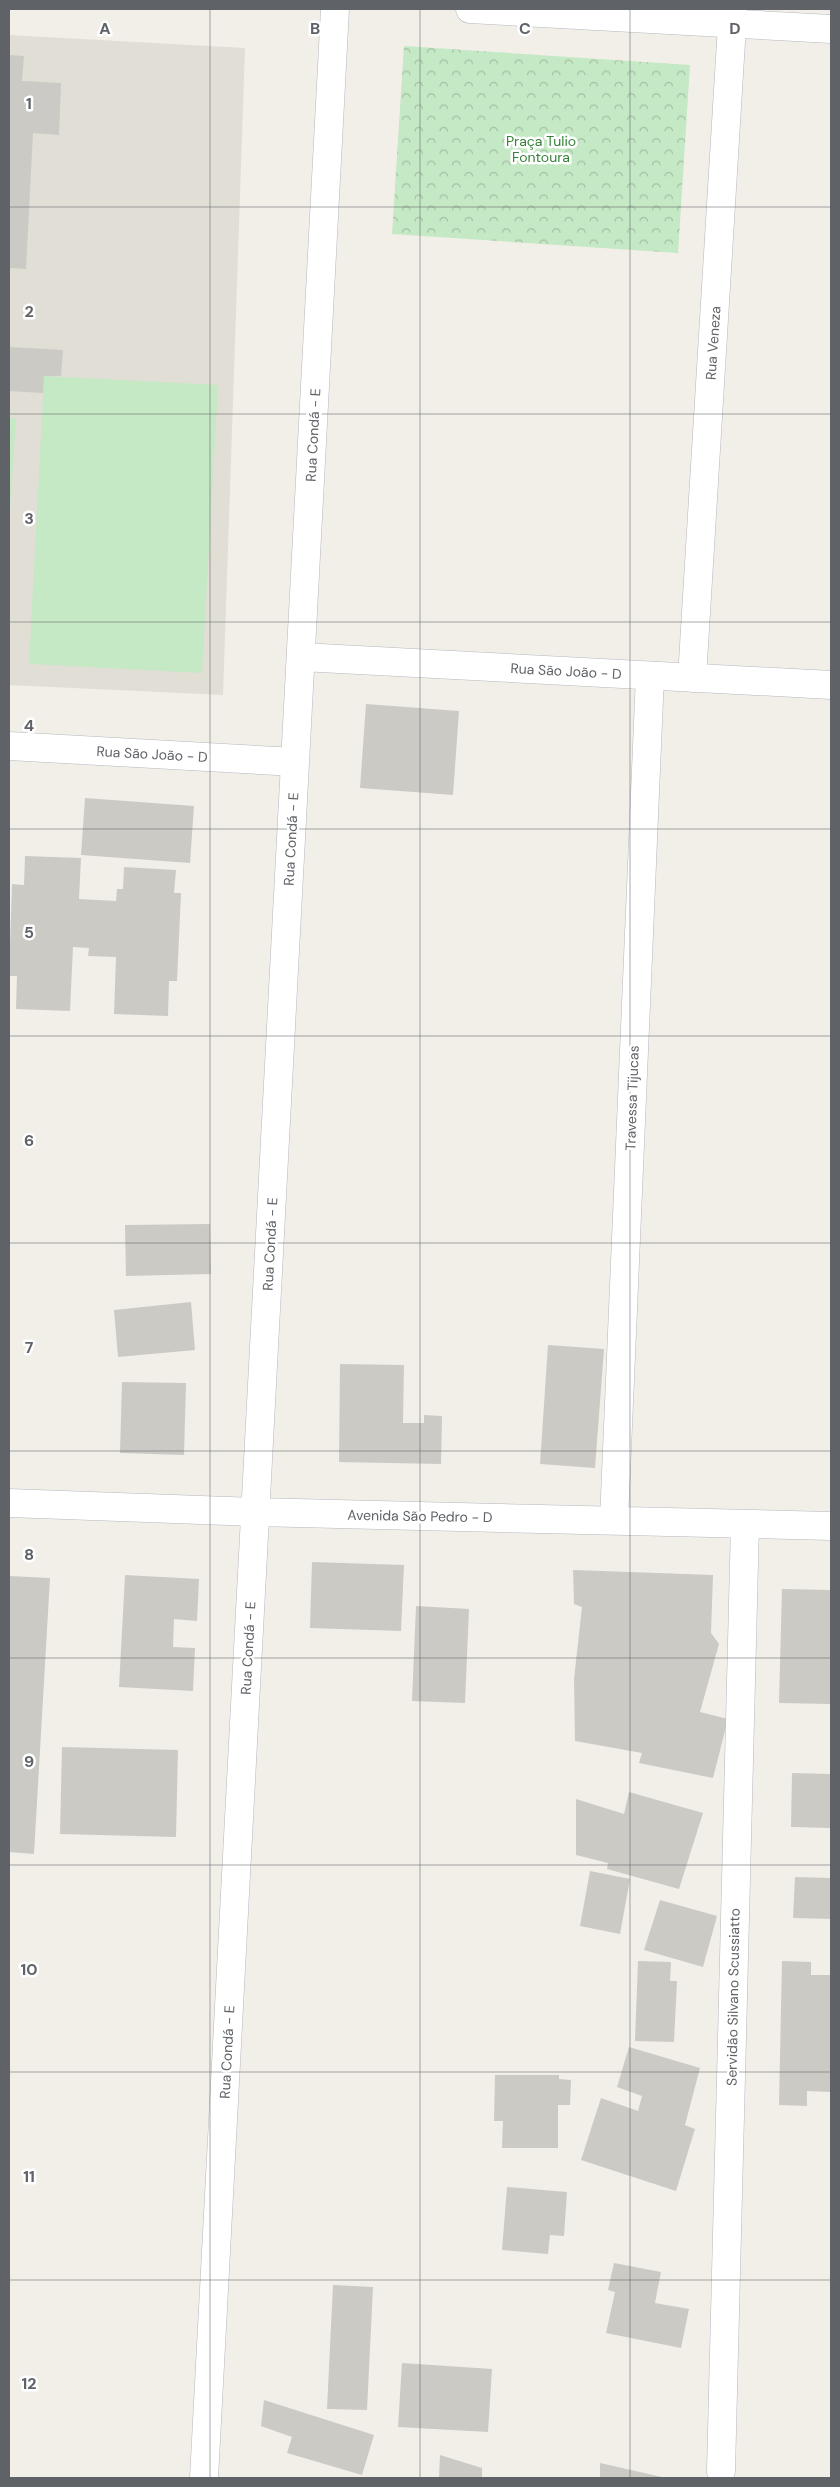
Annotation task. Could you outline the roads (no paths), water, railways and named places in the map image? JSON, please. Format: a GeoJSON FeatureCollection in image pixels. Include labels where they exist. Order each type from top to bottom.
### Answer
{"type":"FeatureCollection","features":[{"type":"Feature","properties":{"kind":"street","name":"Rua Condá - E"},"geometry":{"type":"LineString","coordinates":[[204,2478],[335,9]]}},
{"type":"Feature","properties":{"kind":"street"},"geometry":{"type":"LineString","coordinates":[[470,9],[733,16],[831,29]]}},
{"type":"Feature","properties":{"kind":"street","name":"Rua Veneza"},"geometry":{"type":"LineString","coordinates":[[692,678],[733,16]]}},
{"type":"Feature","properties":{"kind":"street","name":"Rua São João - D"},"geometry":{"type":"LineString","coordinates":[[301,656],[831,685]]}},
{"type":"Feature","properties":{"kind":"street","name":"Travessa Tijucas"},"geometry":{"type":"LineString","coordinates":[[614,1520],[650,676]]}},
{"type":"Feature","properties":{"kind":"street","name":"Rua São João - D"},"geometry":{"type":"LineString","coordinates":[[9,746],[295,762]]}},
{"type":"Feature","properties":{"kind":"street","name":"Avenida São Pedro - D"},"geometry":{"type":"LineString","coordinates":[[9,1503],[256,1512],[831,1526]]}},
{"type":"Feature","properties":{"kind":"street","name":"Servidão Silvano Scussiatto"},"geometry":{"type":"LineString","coordinates":[[721,2471],[745,1524]]}},
{"type":"Feature","properties":{"kind":"park label","name":"Praça Tulio Fontoura"},"geometry":{"type":"Point","coordinates":[541,150]}}]}
